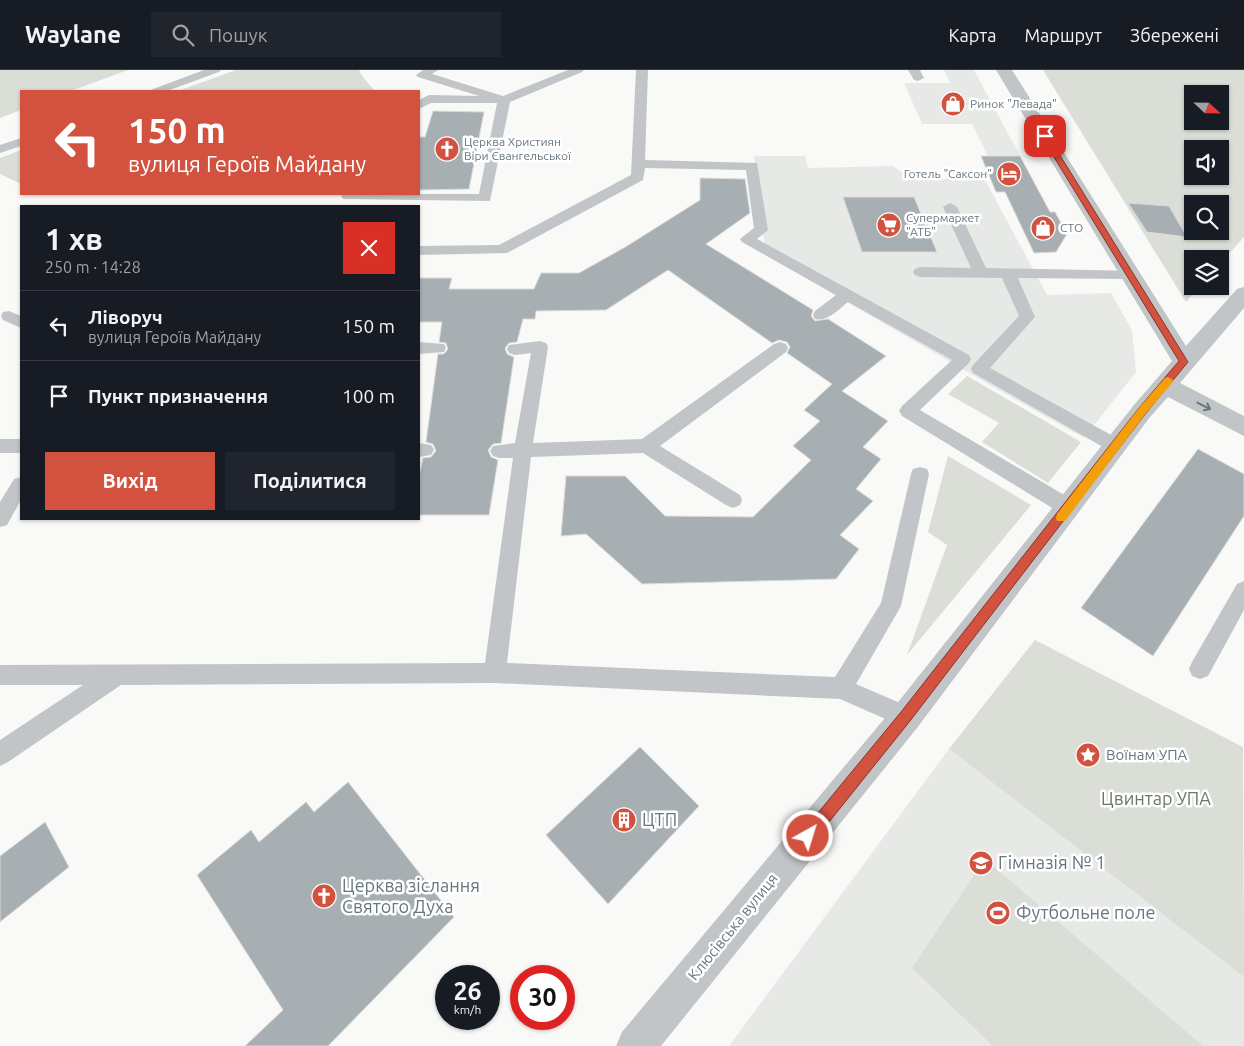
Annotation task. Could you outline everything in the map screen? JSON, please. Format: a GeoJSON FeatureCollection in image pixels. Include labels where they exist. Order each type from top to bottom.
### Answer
{"type":"FeatureCollection","features":[{"type":"Feature","properties":{"kind":"street"},"geometry":{"type":"LineString","coordinates":[[1004,70],[1184,362]]}},
{"type":"Feature","properties":{"kind":"street","name":"Клюсівська вулиця"},"geometry":{"type":"LineString","coordinates":[[636,1046],[906,717],[1164,385],[1244,294]]}},
{"type":"Feature","properties":{"kind":"street"},"geometry":{"type":"LineString","coordinates":[[1164,385],[1244,426]]}},
{"type":"Feature","properties":{"kind":"lane"},"geometry":{"type":"LineString","coordinates":[[160,90],[215,70]]}},
{"type":"Feature","properties":{"kind":"lane"},"geometry":{"type":"LineString","coordinates":[[432,70],[422,75],[504,100]]}},
{"type":"Feature","properties":{"kind":"lane"},"geometry":{"type":"LineString","coordinates":[[420,104],[429,99],[504,100],[578,70]]}},
{"type":"Feature","properties":{"kind":"lane"},"geometry":{"type":"LineString","coordinates":[[420,251],[502,250],[638,177],[642,70]]}},
{"type":"Feature","properties":{"kind":"lane"},"geometry":{"type":"LineString","coordinates":[[348,195],[371,201],[485,198],[504,100]]}},
{"type":"Feature","properties":{"kind":"lane"},"geometry":{"type":"LineString","coordinates":[[0,149],[20,142]]}},
{"type":"Feature","properties":{"kind":"lane"},"geometry":{"type":"LineString","coordinates":[[638,164],[752,166],[761,230],[747,239],[963,359],[908,411],[1069,508]]}},
{"type":"Feature","properties":{"kind":"lane"},"geometry":{"type":"LineString","coordinates":[[950,207],[980,272]]}},
{"type":"Feature","properties":{"kind":"lane"},"geometry":{"type":"LineString","coordinates":[[920,272],[1130,274]]}},
{"type":"Feature","properties":{"kind":"lane"},"geometry":{"type":"LineString","coordinates":[[1008,273],[1028,317],[979,370],[1116,446]]}},
{"type":"Feature","properties":{"kind":"lane"},"geometry":{"type":"LineString","coordinates":[[821,315],[847,295]]}},
{"type":"Feature","properties":{"kind":"lane"},"geometry":{"type":"LineString","coordinates":[[495,672],[523,452],[540,347],[515,349]]}},
{"type":"Feature","properties":{"kind":"lane"},"geometry":{"type":"LineString","coordinates":[[420,348],[438,348]]}},
{"type":"Feature","properties":{"kind":"lane"},"geometry":{"type":"LineString","coordinates":[[499,451],[523,452],[646,446],[780,348]]}},
{"type":"Feature","properties":{"kind":"lane"},"geometry":{"type":"LineString","coordinates":[[0,446],[20,446]]}},
{"type":"Feature","properties":{"kind":"lane"},"geometry":{"type":"LineString","coordinates":[[646,446],[733,500]]}},
{"type":"Feature","properties":{"kind":"lane"},"geometry":{"type":"LineString","coordinates":[[841,688],[892,606],[920,474]]}},
{"type":"Feature","properties":{"kind":"lane"},"geometry":{"type":"LineString","coordinates":[[0,519],[20,486]]}},
{"type":"Feature","properties":{"kind":"lane"},"geometry":{"type":"LineString","coordinates":[[1200,669],[1244,590]]}},
{"type":"Feature","properties":{"kind":"lane"},"geometry":{"type":"LineString","coordinates":[[0,675],[495,672],[841,688],[906,717]]}},
{"type":"Feature","properties":{"kind":"lane"},"geometry":{"type":"LineString","coordinates":[[0,754],[118,674]]}},
{"type":"Feature","properties":{"kind":"shaded area","name":"Ринок \"Левада\""},"geometry":{"type":"Polygon","coordinates":[[[944,70],[974,70],[1020,156],[988,156],[972,124],[922,124],[904,83],[950,83],[944,70]]]}},
{"type":"Feature","properties":{"kind":"shaded area"},"geometry":{"type":"Polygon","coordinates":[[[754,156],[805,156],[808,168],[893,166],[913,180],[984,178],[1047,295],[1111,293],[1132,330],[1136,372],[1084,438],[995,388],[766,255],[754,156]]]}},
{"type":"Feature","properties":{"kind":"shaded area","name":"Гімназія № 1"},"geometry":{"type":"Polygon","coordinates":[[[949,749],[1244,977],[1244,1046],[729,1046],[949,749]]]}},
{"type":"Feature","properties":{"kind":"green space"},"geometry":{"type":"Polygon","coordinates":[[[0,70],[128,70],[74,90],[20,90],[20,110],[0,118],[0,70]]]}},
{"type":"Feature","properties":{"kind":"green space"},"geometry":{"type":"Polygon","coordinates":[[[236,70],[359,70],[374,90],[181,90],[236,70]]]}},
{"type":"Feature","properties":{"kind":"green space"},"geometry":{"type":"Polygon","coordinates":[[[1043,70],[1244,70],[1244,237],[1229,254],[1229,250],[1184,250],[1184,295],[1192,295],[1186,302],[1043,70]]]}},
{"type":"Feature","properties":{"kind":"green space"},"geometry":{"type":"Polygon","coordinates":[[[20,150],[20,184],[0,174],[0,158],[20,150]]]}},
{"type":"Feature","properties":{"kind":"green space"},"geometry":{"type":"Polygon","coordinates":[[[967,376],[1081,442],[1048,483],[982,442],[999,423],[948,394],[967,376]]]}},
{"type":"Feature","properties":{"kind":"green space"},"geometry":{"type":"Polygon","coordinates":[[[948,456],[1031,505],[907,655],[947,545],[928,532],[948,456]]]}},
{"type":"Feature","properties":{"kind":"green space","name":"Цвинтар УПА"},"geometry":{"type":"Polygon","coordinates":[[[1035,640],[1243,747],[1244,977],[949,749],[1035,640]]]}},
{"type":"Feature","properties":{"kind":"green space","name":"Футбольне поле"},"geometry":{"type":"Polygon","coordinates":[[[985,859],[1203,1046],[993,1046],[912,968],[985,859]]]}},
{"type":"Feature","properties":{"kind":"building","name":"Церква Християн Віри Євангельської"},"geometry":{"type":"Polygon","coordinates":[[[433,111],[484,112],[469,189],[420,190],[420,137],[425,137],[433,111]]]}},
{"type":"Feature","properties":{"kind":"building"},"geometry":{"type":"Polygon","coordinates":[[[981,156],[1020,156],[1050,212],[1055,212],[1067,234],[1056,252],[1034,253],[1005,192],[996,192],[981,156]]]}},
{"type":"Feature","properties":{"kind":"building"},"geometry":{"type":"Polygon","coordinates":[[[700,178],[745,179],[750,213],[706,244],[813,310],[811,316],[815,321],[828,319],[886,356],[842,391],[888,421],[863,447],[881,459],[856,489],[873,501],[840,535],[859,549],[836,579],[642,584],[586,534],[561,536],[566,476],[625,476],[665,516],[753,517],[811,460],[793,446],[820,421],[804,410],[832,384],[787,353],[790,347],[787,342],[779,340],[772,343],[668,270],[606,310],[536,311],[535,319],[523,319],[517,342],[509,343],[505,348],[507,354],[514,357],[501,443],[493,444],[488,450],[491,457],[498,460],[489,515],[420,515],[420,472],[423,458],[431,457],[436,451],[433,444],[426,442],[438,354],[444,354],[448,349],[446,343],[439,342],[442,322],[420,322],[420,278],[452,278],[449,289],[534,289],[541,273],[579,273],[627,246],[700,200],[700,178]]]}},
{"type":"Feature","properties":{"kind":"building","name":"Супермаркет \"АТБ\""},"geometry":{"type":"Polygon","coordinates":[[[843,197],[914,197],[937,252],[862,252],[843,197]]]}},
{"type":"Feature","properties":{"kind":"building"},"geometry":{"type":"Polygon","coordinates":[[[1128,203],[1169,206],[1184,232],[1184,237],[1147,232],[1128,203]]]}},
{"type":"Feature","properties":{"kind":"building"},"geometry":{"type":"Polygon","coordinates":[[[1198,449],[1244,474],[1244,516],[1153,656],[1081,608],[1198,449]]]}},
{"type":"Feature","properties":{"kind":"building","name":"ЦТП"},"geometry":{"type":"Polygon","coordinates":[[[640,747],[699,806],[608,904],[546,835],[640,747]]]}},
{"type":"Feature","properties":{"kind":"building","name":"Церква зіслання Святого Духа"},"geometry":{"type":"Polygon","coordinates":[[[348,782],[454,917],[328,1046],[245,1046],[283,1010],[197,875],[251,830],[259,842],[306,802],[314,812],[348,782]]]}},
{"type":"Feature","properties":{"kind":"building"},"geometry":{"type":"Polygon","coordinates":[[[45,822],[69,867],[0,922],[0,856],[45,822]]]}},
{"type":"Feature","properties":{"kind":"slow traffic"},"geometry":{"type":"LineString","coordinates":[[1061,518],[1142,411],[1168,380]]}},
{"type":"Feature","properties":{"kind":"place","name":"Ринок \"Левада\""},"geometry":{"type":"Point","coordinates":[953,104]}},
{"type":"Feature","properties":{"kind":"place","name":"Церква Християн Віри Євангельської"},"geometry":{"type":"Point","coordinates":[447,149]}},
{"type":"Feature","properties":{"kind":"place","name":"Готель \"Саксон\""},"geometry":{"type":"Point","coordinates":[1009,174]}},
{"type":"Feature","properties":{"kind":"place","name":"Супермаркет \"АТБ\""},"geometry":{"type":"Point","coordinates":[889,225]}},
{"type":"Feature","properties":{"kind":"place","name":"СТО"},"geometry":{"type":"Point","coordinates":[1043,228]}},
{"type":"Feature","properties":{"kind":"place","name":"Воїнам УПА"},"geometry":{"type":"Point","coordinates":[1088,755]}},
{"type":"Feature","properties":{"kind":"place","name":"ЦТП"},"geometry":{"type":"Point","coordinates":[624,820]}},
{"type":"Feature","properties":{"kind":"place","name":"Гімназія № 1"},"geometry":{"type":"Point","coordinates":[981,863]}},
{"type":"Feature","properties":{"kind":"place","name":"Церква зіслання Святого Духа"},"geometry":{"type":"Point","coordinates":[324,896]}},
{"type":"Feature","properties":{"kind":"place","name":"Футбольне поле"},"geometry":{"type":"Point","coordinates":[998,913]}},
{"type":"Feature","properties":{"kind":"route"},"geometry":{"type":"LineString","coordinates":[[808,836],[906,717],[1142,411],[1184,362],[1045,136]]}}]}
